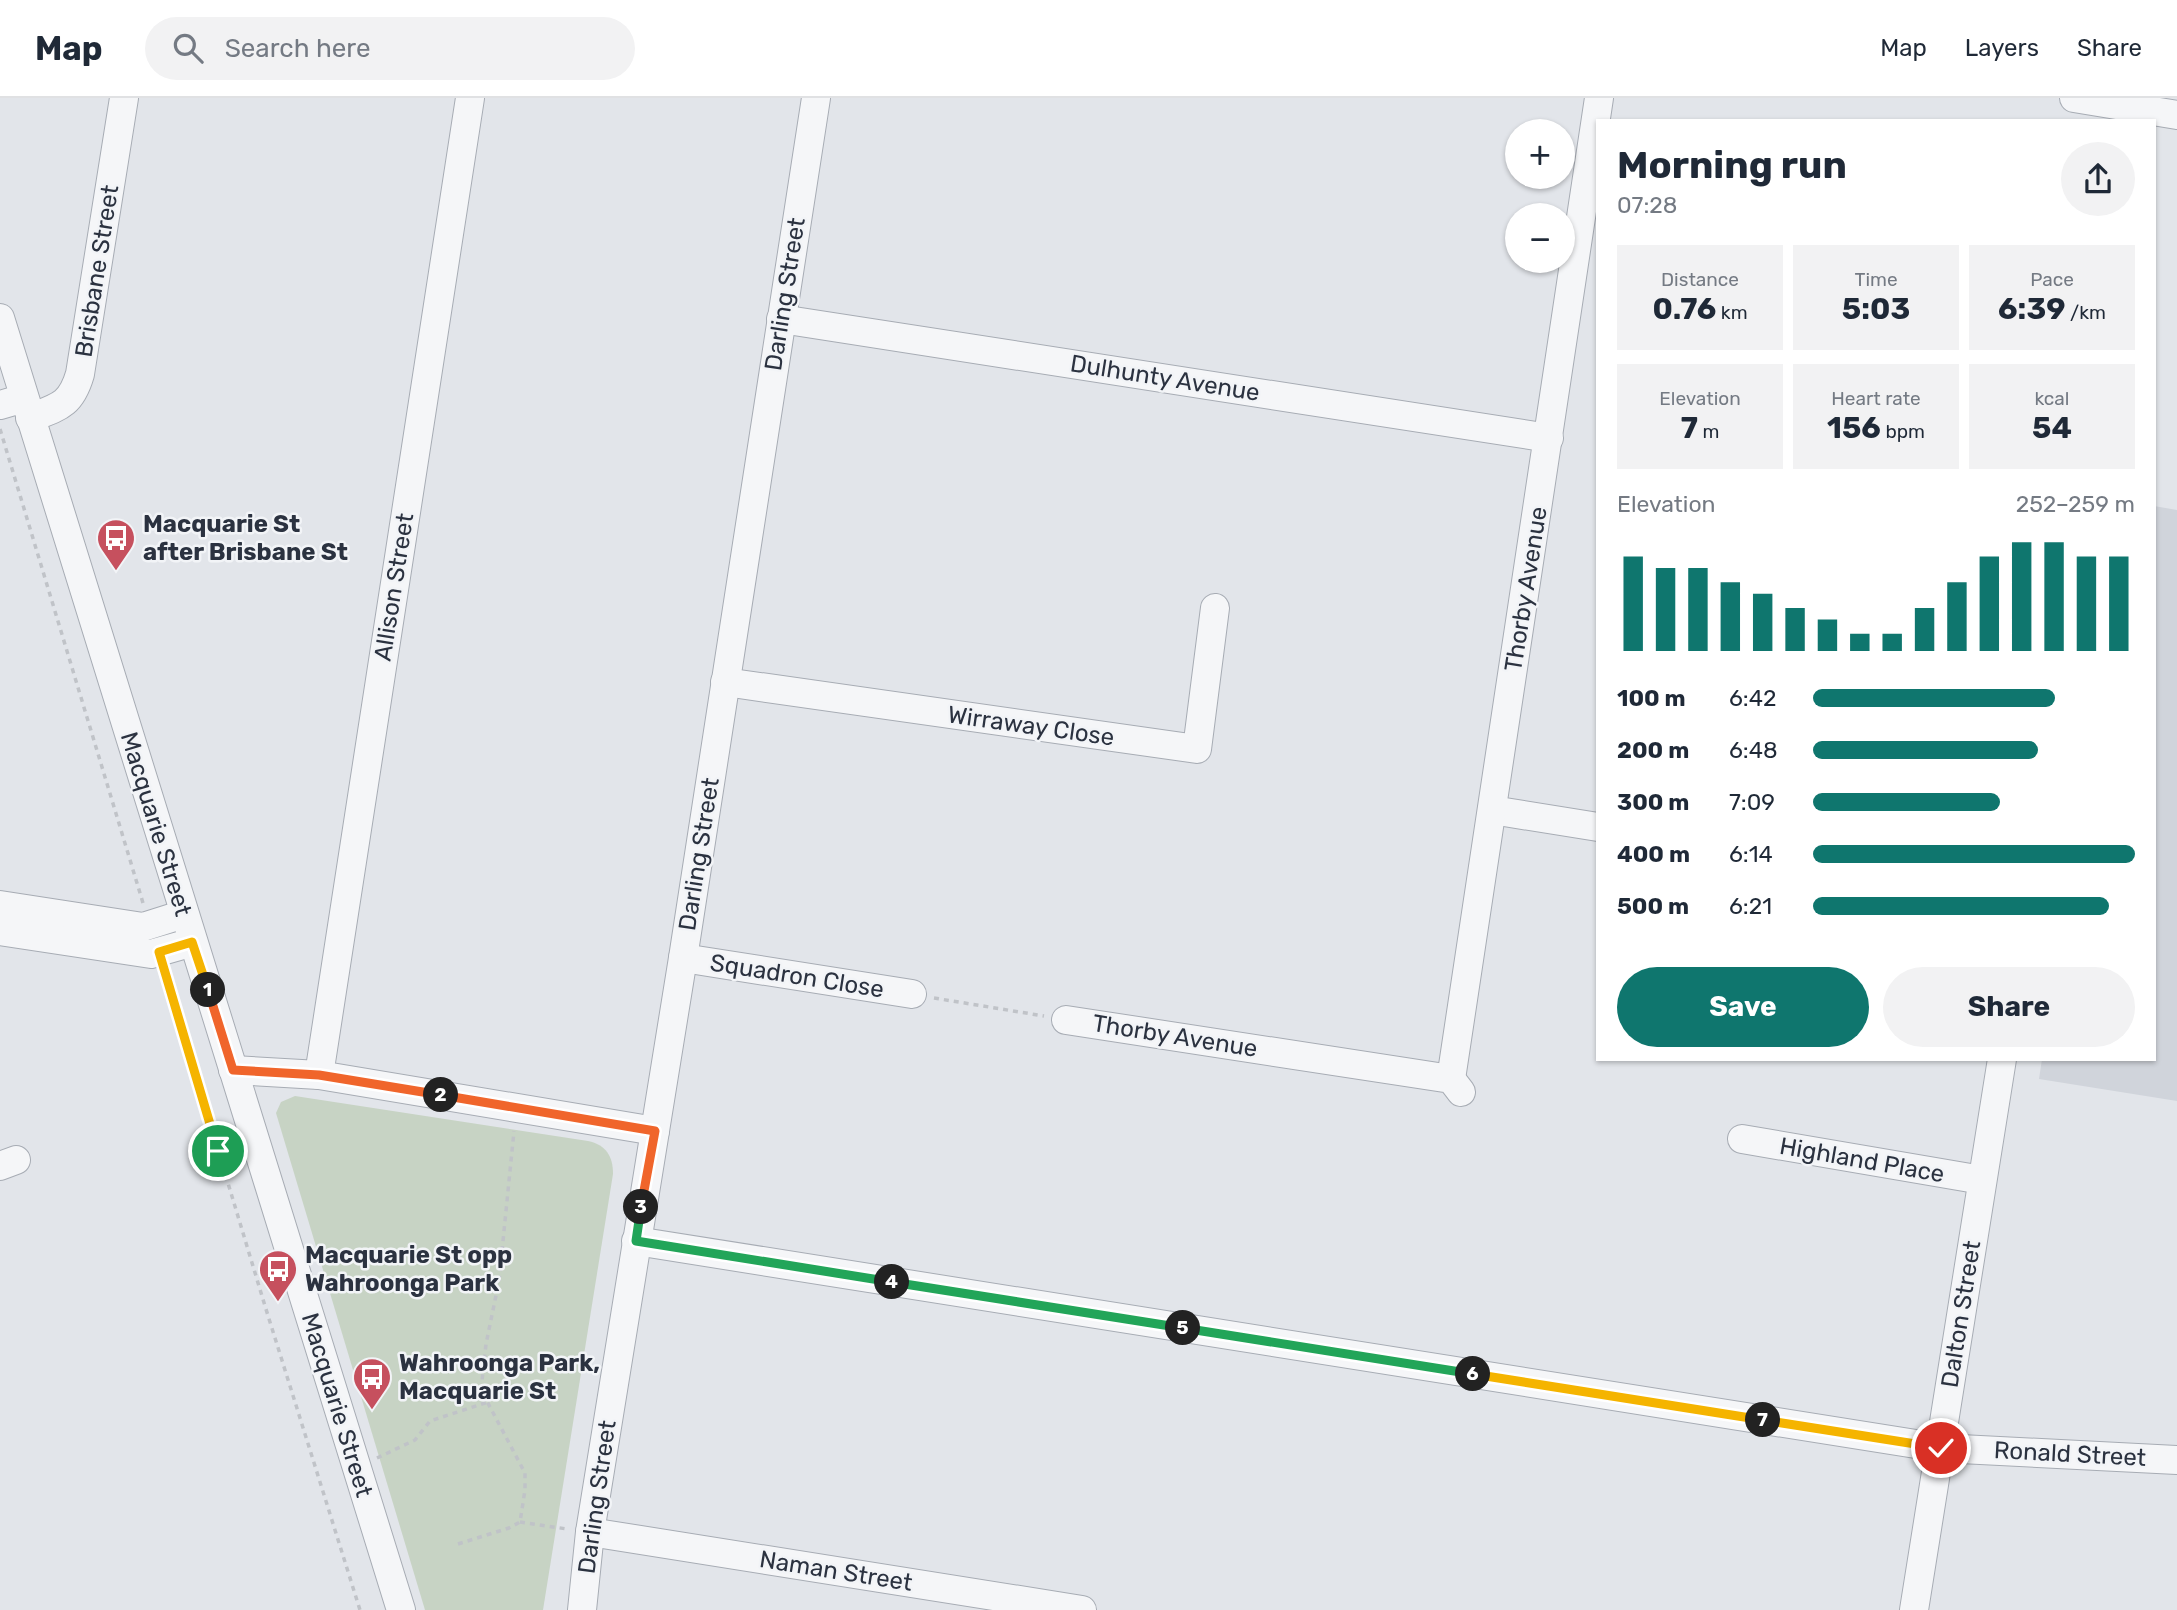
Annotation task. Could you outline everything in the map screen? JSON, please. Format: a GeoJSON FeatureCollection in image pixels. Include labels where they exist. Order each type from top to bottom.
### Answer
{"type":"FeatureCollection","features":[{"type":"Feature","properties":{"kind":"street","name":"Brisbane Street"},"geometry":{"type":"LineString","coordinates":[[15,399],[62,405],[74,393],[80,374],[124,98]]}},
{"type":"Feature","properties":{"kind":"street","name":"Allison Street"},"geometry":{"type":"LineString","coordinates":[[319,1075],[470,98]]}},
{"type":"Feature","properties":{"kind":"street","name":"Darling Street"},"geometry":{"type":"LineString","coordinates":[[582,1610],[590,1532],[683,958],[816,98]]}},
{"type":"Feature","properties":{"kind":"street","name":"Thorby Avenue"},"geometry":{"type":"LineString","coordinates":[[1066,1020],[1457,1086],[1492,810],[1599,98]]}},
{"type":"Feature","properties":{"kind":"street"},"geometry":{"type":"LineString","coordinates":[[2074,98],[2163,119]]}},
{"type":"Feature","properties":{"kind":"street","name":"Macquarie Street"},"geometry":{"type":"LineString","coordinates":[[0,318],[15,399],[184,914],[401,1610]]}},
{"type":"Feature","properties":{"kind":"street","name":"Dulhunty Avenue"},"geometry":{"type":"LineString","coordinates":[[781,318],[1549,438]]}},
{"type":"Feature","properties":{"kind":"street","name":"Wirraway Close"},"geometry":{"type":"LineString","coordinates":[[724,682],[1197,749],[1215,608]]}},
{"type":"Feature","properties":{"kind":"street"},"geometry":{"type":"LineString","coordinates":[[1492,810],[1596,827]]}},
{"type":"Feature","properties":{"kind":"street"},"geometry":{"type":"LineString","coordinates":[[0,905],[143,927],[184,914]]}},
{"type":"Feature","properties":{"kind":"street"},"geometry":{"type":"LineString","coordinates":[[0,931],[151,954],[192,942]]}},
{"type":"Feature","properties":{"kind":"street","name":"Squadron Close"},"geometry":{"type":"LineString","coordinates":[[683,958],[912,994]]}},
{"type":"Feature","properties":{"kind":"street","name":"Dalton Street"},"geometry":{"type":"LineString","coordinates":[[1914,1610],[2002,1061]]}},
{"type":"Feature","properties":{"kind":"street"},"geometry":{"type":"LineString","coordinates":[[233,1070],[319,1075],[655,1131]]}},
{"type":"Feature","properties":{"kind":"street","name":"Highland Place"},"geometry":{"type":"LineString","coordinates":[[1742,1139],[1982,1180]]}},
{"type":"Feature","properties":{"kind":"street","name":"Ronald Street"},"geometry":{"type":"LineString","coordinates":[[636,1241],[1941,1448],[2177,1460]]}},
{"type":"Feature","properties":{"kind":"street","name":"Naman Street"},"geometry":{"type":"LineString","coordinates":[[590,1532],[1083,1610]]}},
{"type":"Feature","properties":{"kind":"path"},"geometry":{"type":"LineString","coordinates":[[0,429],[150,925]]}},
{"type":"Feature","properties":{"kind":"path"},"geometry":{"type":"LineString","coordinates":[[159,952],[360,1610]]}},
{"type":"Feature","properties":{"kind":"path"},"geometry":{"type":"LineString","coordinates":[[912,994],[1066,1020]]}},
{"type":"Feature","properties":{"kind":"path"},"geometry":{"type":"LineString","coordinates":[[517,1108],[499,1281],[486,1344],[481,1390],[525,1473],[520,1522]]}},
{"type":"Feature","properties":{"kind":"path"},"geometry":{"type":"LineString","coordinates":[[357,1468],[415,1440],[430,1421],[488,1402]]}},
{"type":"Feature","properties":{"kind":"path"},"geometry":{"type":"LineString","coordinates":[[458,1544],[520,1522],[590,1532]]}},
{"type":"Feature","properties":{"kind":"shaded area"},"geometry":{"type":"Polygon","coordinates":[[[2156,506],[2177,510],[2177,1101],[2039,1079],[2042,1061],[2156,1061],[2156,506]]]}},
{"type":"Feature","properties":{"kind":"green space"},"geometry":{"type":"Polygon","coordinates":[[[295,1096],[588,1141],[600,1145],[610,1157],[613,1174],[543,1610],[425,1610],[276,1113],[281,1102],[295,1096]]]}},
{"type":"Feature","properties":{"kind":"place","name":"Macquarie St after Brisbane St"},"geometry":{"type":"Point","coordinates":[116,572]}},
{"type":"Feature","properties":{"kind":"place","name":"Macquarie St opp Wahroonga Park"},"geometry":{"type":"Point","coordinates":[278,1303]}},
{"type":"Feature","properties":{"kind":"place","name":"Wahroonga Park, Macquarie St"},"geometry":{"type":"Point","coordinates":[372,1411]}},
{"type":"Feature","properties":{"kind":"route"},"geometry":{"type":"LineString","coordinates":[[218,1151],[159,952],[192,942],[233,1070],[319,1075],[655,1131],[636,1241],[1941,1448]]}}]}
